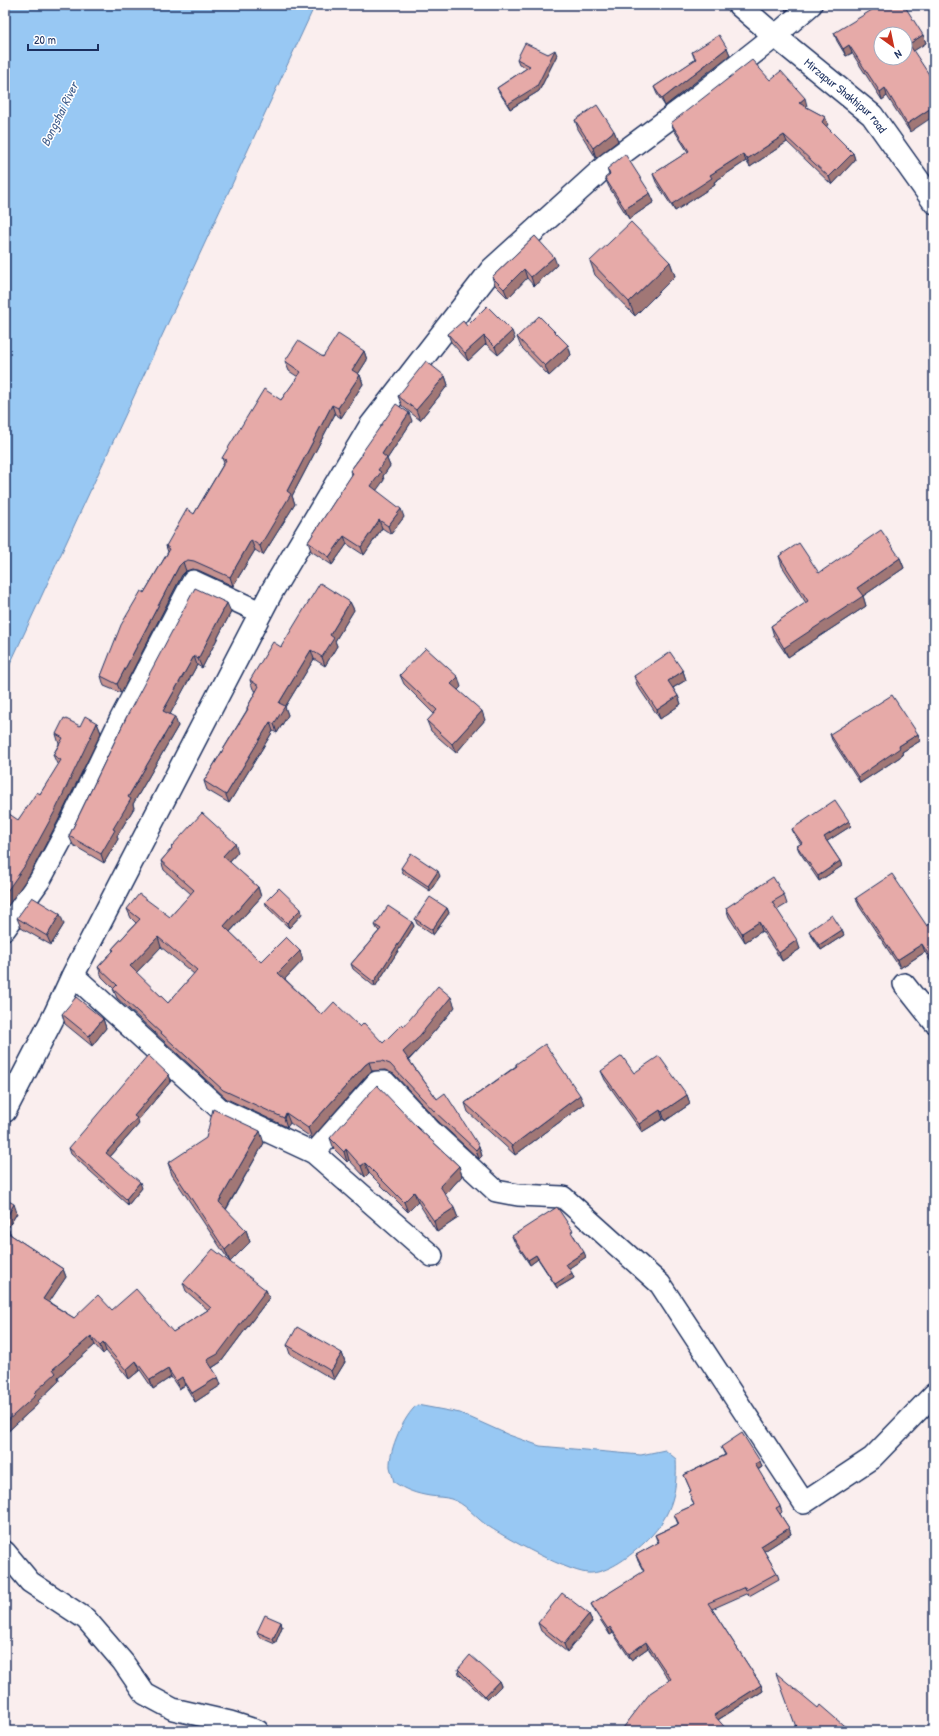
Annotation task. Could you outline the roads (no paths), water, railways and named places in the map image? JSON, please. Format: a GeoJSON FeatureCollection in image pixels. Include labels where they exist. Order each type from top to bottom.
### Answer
{"type":"FeatureCollection","features":[{"type":"Feature","properties":{"kind":"street","name":"Mirzapur Shakhipur road"},"geometry":{"type":"LineString","coordinates":[[739,5],[872,115],[934,202]]}},
{"type":"Feature","properties":{"kind":"street"},"geometry":{"type":"LineString","coordinates":[[5,1111],[55,1014],[73,975],[260,612],[314,518],[371,426],[492,269],[609,163],[690,103],[775,36],[811,5]]}},
{"type":"Feature","properties":{"kind":"street"},"geometry":{"type":"LineString","coordinates":[[5,929],[40,880],[69,826],[120,720],[193,580],[260,612]]}},
{"type":"Feature","properties":{"kind":"street"},"geometry":{"type":"LineString","coordinates":[[73,975],[220,1109],[314,1153],[432,1256]]}},
{"type":"Feature","properties":{"kind":"street"},"geometry":{"type":"LineString","coordinates":[[904,984],[934,1022]]}},
{"type":"Feature","properties":{"kind":"street"},"geometry":{"type":"LineString","coordinates":[[314,1153],[377,1082],[385,1082],[430,1130],[496,1191],[518,1195],[563,1197],[660,1284],[804,1504],[872,1458],[934,1394]]}},
{"type":"Feature","properties":{"kind":"street"},"geometry":{"type":"LineString","coordinates":[[5,1552],[30,1582],[86,1619],[123,1662],[145,1694],[173,1709],[230,1722],[258,1731]]}},
{"type":"Feature","properties":{"kind":"water","name":"Bongshai River"},"geometry":{"type":"Polygon","coordinates":[[[5,5],[315,5],[5,675],[5,5]]]}},
{"type":"Feature","properties":{"kind":"water"},"geometry":{"type":"Polygon","coordinates":[[[417,1405],[460,1413],[509,1435],[540,1446],[641,1455],[665,1450],[676,1459],[676,1484],[674,1495],[666,1515],[660,1525],[639,1548],[626,1558],[599,1572],[583,1572],[570,1568],[538,1554],[506,1537],[485,1524],[456,1501],[416,1493],[394,1482],[390,1467],[392,1451],[402,1425],[417,1405]]]}}]}
